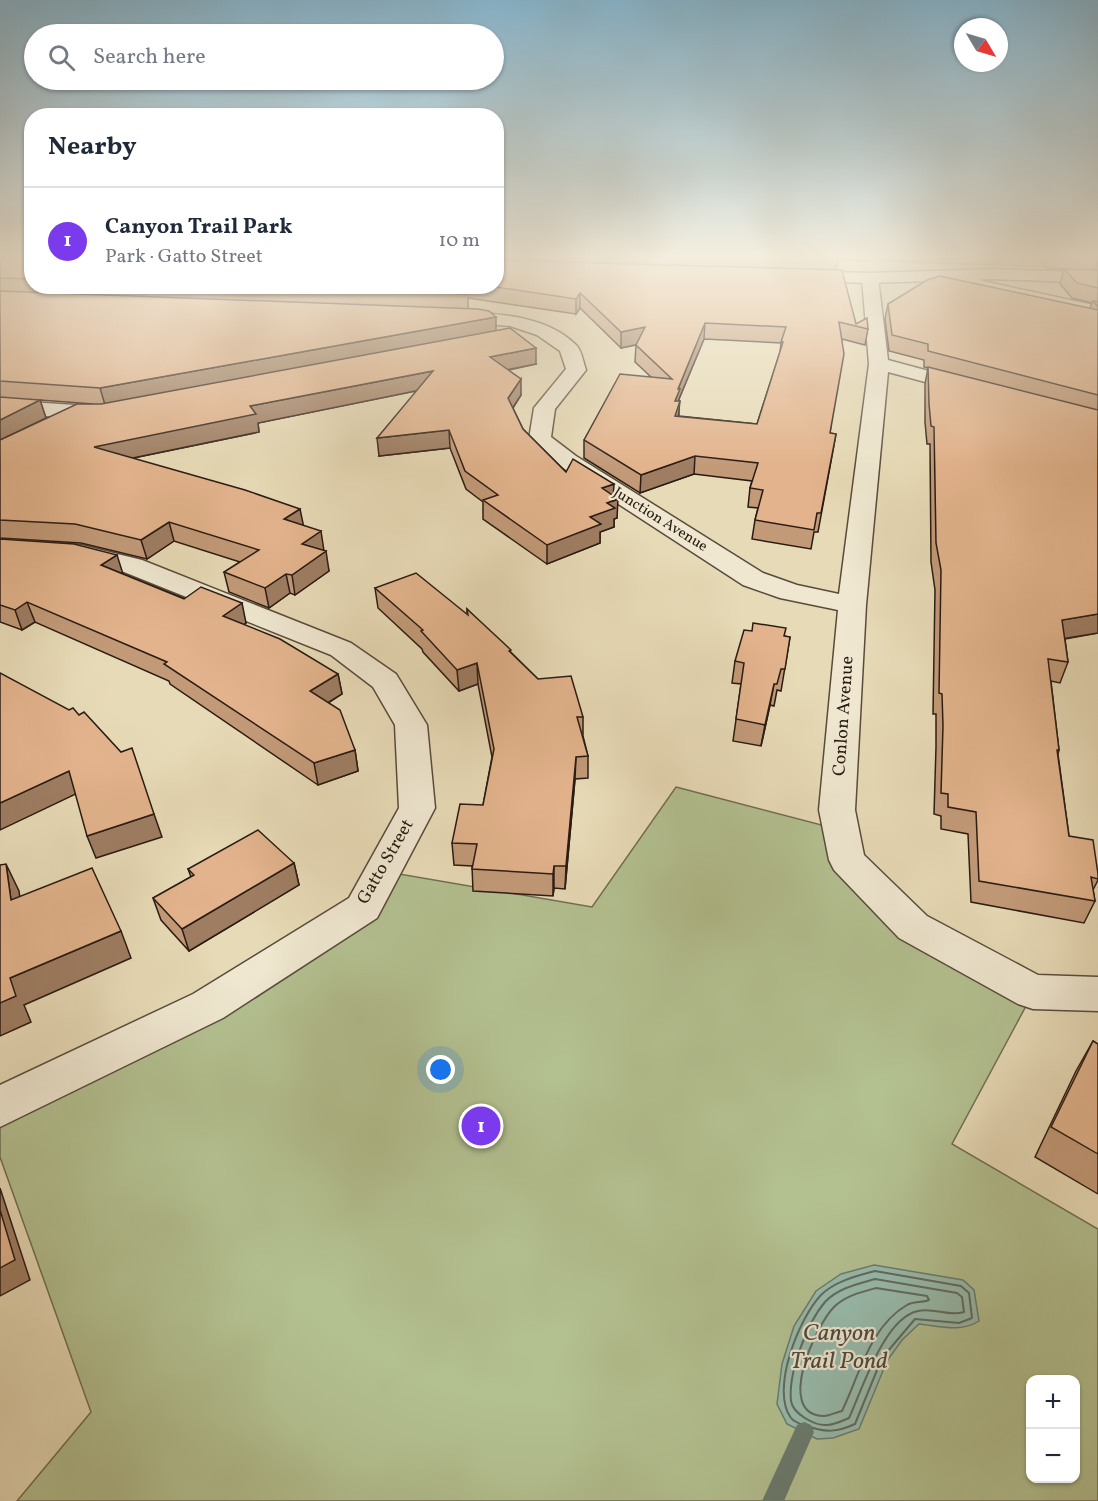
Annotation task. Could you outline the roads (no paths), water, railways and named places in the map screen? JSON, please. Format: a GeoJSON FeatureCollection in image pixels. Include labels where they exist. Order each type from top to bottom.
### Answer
{"type":"FeatureCollection","features":[{"type":"Feature","properties":{"kind":"street","name":"Junction Avenue"},"geometry":{"type":"LineString","coordinates":[[531,327],[544,331],[569,348],[576,370],[545,408],[540,439],[568,461],[753,579],[790,592],[852,605]]}},
{"type":"Feature","properties":{"kind":"street","name":"Conlon Avenue"},"geometry":{"type":"LineString","coordinates":[[875,327],[879,364],[852,605],[837,810],[847,860],[913,927],[1024,988],[1033,992],[1098,994]]}},
{"type":"Feature","properties":{"kind":"street"},"geometry":{"type":"LineString","coordinates":[[497,339],[544,331]]}},
{"type":"Feature","properties":{"kind":"street"},"geometry":{"type":"LineString","coordinates":[[879,364],[994,394]]}},
{"type":"Feature","properties":{"kind":"street"},"geometry":{"type":"LineString","coordinates":[[0,406],[46,408],[75,414],[105,413],[128,409]]}},
{"type":"Feature","properties":{"kind":"street"},"geometry":{"type":"LineString","coordinates":[[43,430],[75,414]]}},
{"type":"Feature","properties":{"kind":"street","name":"Gatto Street"},"geometry":{"type":"LineString","coordinates":[[0,548],[81,553],[133,566],[341,649],[385,681],[411,725],[417,808],[363,908],[208,1006],[0,1107]]}},
{"type":"Feature","properties":{"kind":"water","name":"Canyon Trail Pond"},"geometry":{"type":"Polygon","coordinates":[[[874,1265],[963,1280],[974,1290],[979,1321],[958,1328],[919,1324],[902,1340],[887,1361],[859,1429],[833,1438],[817,1439],[787,1424],[777,1404],[782,1364],[794,1326],[816,1291],[841,1274],[874,1265]]]}},
{"type":"Feature","properties":{"kind":"waterway"},"geometry":{"type":"LineString","coordinates":[[773,1501],[804,1432]]}},
{"type":"Feature","properties":{"kind":"place","name":"Canyon Trail Park"},"geometry":{"type":"Point","coordinates":[481,1126]}}]}
